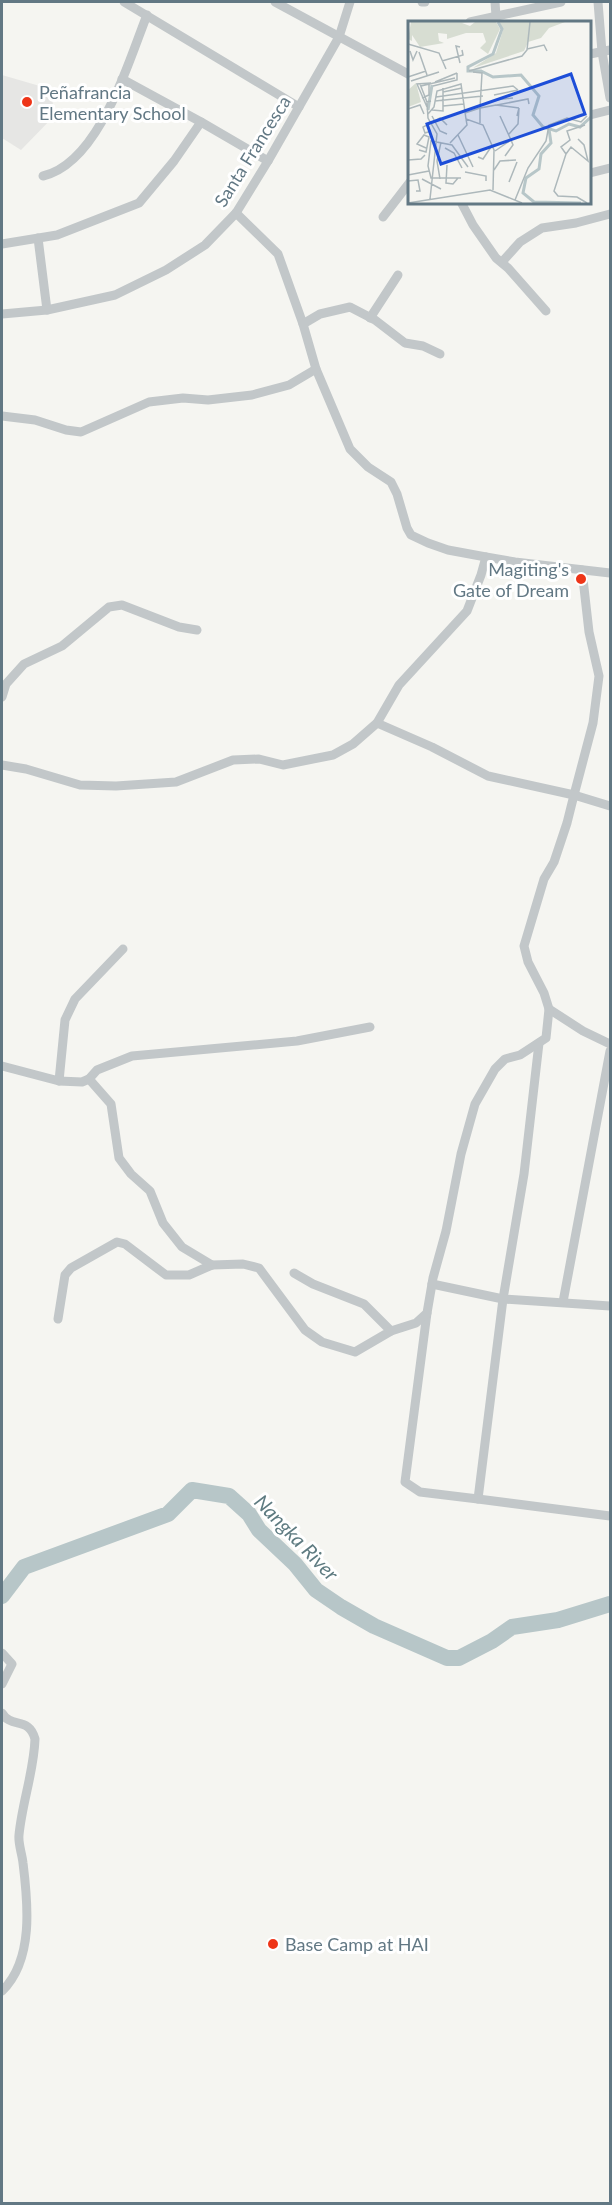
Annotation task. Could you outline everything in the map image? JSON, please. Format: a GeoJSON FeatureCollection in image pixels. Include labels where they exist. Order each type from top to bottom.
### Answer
{"type":"FeatureCollection","features":[{"type":"Feature","properties":{"kind":"street"},"geometry":{"type":"LineString","coordinates":[[124,2],[299,107]]}},
{"type":"Feature","properties":{"kind":"street"},"geometry":{"type":"LineString","coordinates":[[275,2],[408,74]]}},
{"type":"Feature","properties":{"kind":"street","name":"Santa Francesca"},"geometry":{"type":"LineString","coordinates":[[2,314],[47,310],[115,295],[166,270],[205,245],[236,213],[268,161],[339,37],[350,2]]}},
{"type":"Feature","properties":{"kind":"street"},"geometry":{"type":"LineString","coordinates":[[495,2],[496,16]]}},
{"type":"Feature","properties":{"kind":"street"},"geometry":{"type":"LineString","coordinates":[[474,21],[545,3],[561,2]]}},
{"type":"Feature","properties":{"kind":"street"},"geometry":{"type":"LineString","coordinates":[[598,2],[606,51],[610,98]]}},
{"type":"Feature","properties":{"kind":"street"},"geometry":{"type":"LineString","coordinates":[[43,176],[58,172],[93,137],[122,79],[147,15]]}},
{"type":"Feature","properties":{"kind":"street"},"geometry":{"type":"LineString","coordinates":[[591,54],[606,51]]}},
{"type":"Feature","properties":{"kind":"street"},"geometry":{"type":"LineString","coordinates":[[122,79],[268,161]]}},
{"type":"Feature","properties":{"kind":"street"},"geometry":{"type":"LineString","coordinates":[[591,115],[610,110]]}},
{"type":"Feature","properties":{"kind":"street"},"geometry":{"type":"LineString","coordinates":[[2,244],[57,235],[139,203],[174,161],[201,122]]}},
{"type":"Feature","properties":{"kind":"street"},"geometry":{"type":"LineString","coordinates":[[591,172],[610,168]]}},
{"type":"Feature","properties":{"kind":"street"},"geometry":{"type":"LineString","coordinates":[[383,217],[408,185]]}},
{"type":"Feature","properties":{"kind":"street"},"geometry":{"type":"LineString","coordinates":[[462,204],[496,258],[546,311]]}},
{"type":"Feature","properties":{"kind":"street"},"geometry":{"type":"LineString","coordinates":[[236,213],[278,254],[316,369],[350,449],[369,467],[391,482],[411,535],[448,550],[515,562],[610,573]]}},
{"type":"Feature","properties":{"kind":"street"},"geometry":{"type":"LineString","coordinates":[[502,262],[520,242],[542,228],[576,223],[610,214]]}},
{"type":"Feature","properties":{"kind":"street"},"geometry":{"type":"LineString","coordinates":[[38,238],[47,310]]}},
{"type":"Feature","properties":{"kind":"street"},"geometry":{"type":"LineString","coordinates":[[370,318],[398,275]]}},
{"type":"Feature","properties":{"kind":"street"},"geometry":{"type":"LineString","coordinates":[[303,324],[320,314],[350,307],[405,343],[423,346],[440,354]]}},
{"type":"Feature","properties":{"kind":"street"},"geometry":{"type":"LineString","coordinates":[[2,416],[35,420],[66,430],[81,432],[149,402],[183,398],[208,400],[252,395],[289,386],[316,369]]}},
{"type":"Feature","properties":{"kind":"street"},"geometry":{"type":"LineString","coordinates":[[2,765],[26,769],[80,785],[116,786],[176,782],[233,760],[259,759],[283,765],[333,755],[353,744],[376,723],[399,685],[467,611],[486,556]]}},
{"type":"Feature","properties":{"kind":"street"},"geometry":{"type":"LineString","coordinates":[[582,570],[589,632],[599,676],[593,723],[567,823],[554,862],[541,889],[524,946],[528,962],[544,993],[549,1009],[546,1038],[520,1055],[505,1059],[495,1069],[475,1104],[461,1154],[446,1231],[432,1284],[405,1482],[420,1492],[610,1516]]}},
{"type":"Feature","properties":{"kind":"street"},"geometry":{"type":"LineString","coordinates":[[2,697],[6,684],[24,664],[62,646],[109,607],[122,605],[179,627],[196,630]]}},
{"type":"Feature","properties":{"kind":"street"},"geometry":{"type":"LineString","coordinates":[[376,723],[432,747],[488,776],[574,795],[610,806]]}},
{"type":"Feature","properties":{"kind":"street"},"geometry":{"type":"LineString","coordinates":[[59,1081],[65,1020],[75,999],[123,950]]}},
{"type":"Feature","properties":{"kind":"street"},"geometry":{"type":"LineString","coordinates":[[549,1009],[561,1018],[610,1044]]}},
{"type":"Feature","properties":{"kind":"street"},"geometry":{"type":"LineString","coordinates":[[2,1066],[59,1081],[82,1082],[89,1079],[97,1070],[132,1056],[297,1041],[370,1027]]}},
{"type":"Feature","properties":{"kind":"street"},"geometry":{"type":"LineString","coordinates":[[478,1499],[503,1299],[524,1174],[539,1043]]}},
{"type":"Feature","properties":{"kind":"street"},"geometry":{"type":"LineString","coordinates":[[563,1302],[610,1051]]}},
{"type":"Feature","properties":{"kind":"street"},"geometry":{"type":"LineString","coordinates":[[89,1079],[111,1104],[119,1158],[131,1174],[150,1191],[163,1223],[183,1247],[212,1265]]}},
{"type":"Feature","properties":{"kind":"street"},"geometry":{"type":"LineString","coordinates":[[58,1319],[65,1275],[71,1268],[117,1242],[125,1244],[166,1275],[189,1275],[212,1265],[243,1264],[259,1268],[305,1330],[322,1342],[355,1352],[391,1330],[416,1323],[427,1313]]}},
{"type":"Feature","properties":{"kind":"street"},"geometry":{"type":"LineString","coordinates":[[294,1273],[313,1284],[364,1304],[391,1330]]}},
{"type":"Feature","properties":{"kind":"street"},"geometry":{"type":"LineString","coordinates":[[432,1284],[503,1299],[610,1306]]}},
{"type":"Feature","properties":{"kind":"street"},"geometry":{"type":"LineString","coordinates":[[2,1654],[12,1664],[2,1684]]}},
{"type":"Feature","properties":{"kind":"street"},"geometry":{"type":"LineString","coordinates":[[2,1713],[8,1720],[30,1728],[35,1739],[18,1838],[23,1860],[27,1911],[24,1942],[15,1973],[2,1991]]}},
{"type":"Feature","properties":{"kind":"shaded area","name":"Peñafrancia Elementary School"},"geometry":{"type":"Polygon","coordinates":[[[2,75],[50,89],[55,115],[21,150],[2,138],[2,75]]]}},
{"type":"Feature","properties":{"kind":"waterway","name":"Nangka River"},"geometry":{"type":"LineString","coordinates":[[2,1596],[24,1567],[168,1514],[192,1490],[229,1496],[249,1514],[259,1530],[295,1564],[316,1590],[341,1607],[374,1626],[447,1658],[459,1658],[492,1641],[512,1627],[558,1620],[610,1604]]}},
{"type":"Feature","properties":{"kind":"place","name":"Peñafrancia Elementary School"},"geometry":{"type":"Point","coordinates":[27,102]}},
{"type":"Feature","properties":{"kind":"place","name":"Magiting's Gate of Dream"},"geometry":{"type":"Point","coordinates":[581,579]}},
{"type":"Feature","properties":{"kind":"place","name":"Base Camp at HAI"},"geometry":{"type":"Point","coordinates":[273,1944]}}]}
